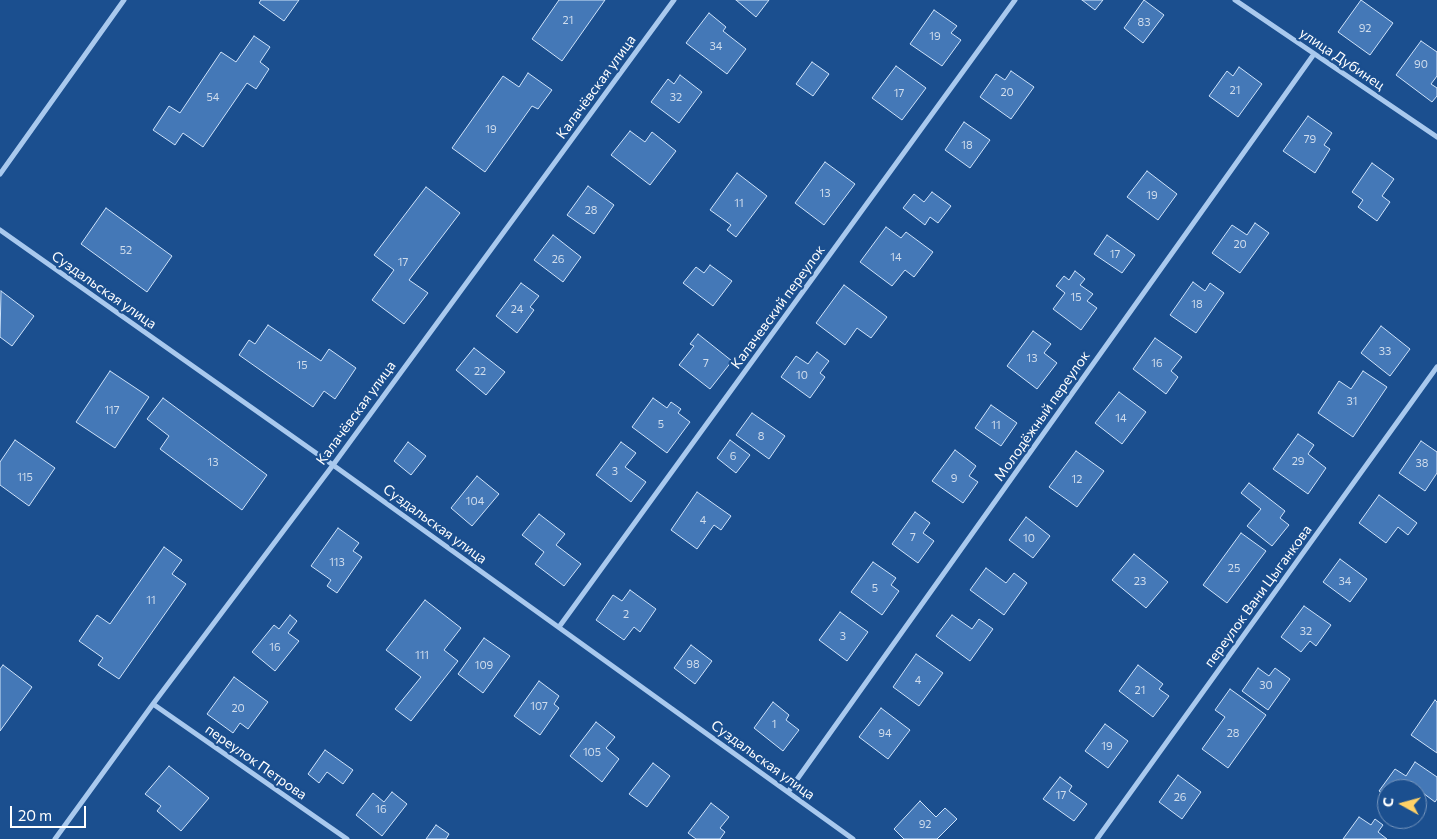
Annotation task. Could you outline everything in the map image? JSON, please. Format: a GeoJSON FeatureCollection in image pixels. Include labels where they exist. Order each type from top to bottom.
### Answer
{"type":"FeatureCollection","features":[{"type":"Feature","properties":{"kind":"street"},"geometry":{"type":"LineString","coordinates":[[0,174],[124,0]]}},
{"type":"Feature","properties":{"kind":"street","name":"Калачёвская улица"},"geometry":{"type":"LineString","coordinates":[[56,839],[153,704],[333,465],[674,0]]}},
{"type":"Feature","properties":{"kind":"street","name":"Калачевский переулок"},"geometry":{"type":"LineString","coordinates":[[559,627],[1015,0]]}},
{"type":"Feature","properties":{"kind":"street","name":"улица Дубинец"},"geometry":{"type":"LineString","coordinates":[[1235,0],[1437,137]]}},
{"type":"Feature","properties":{"kind":"street","name":"Молодёжный переулок"},"geometry":{"type":"LineString","coordinates":[[788,792],[1314,54]]}},
{"type":"Feature","properties":{"kind":"street","name":"Суздальская улица"},"geometry":{"type":"LineString","coordinates":[[0,230],[333,465],[853,839]]}},
{"type":"Feature","properties":{"kind":"street","name":"переулок Вани Цыганкова"},"geometry":{"type":"LineString","coordinates":[[1097,839],[1437,367]]}},
{"type":"Feature","properties":{"kind":"street","name":"переулок Петрова"},"geometry":{"type":"LineString","coordinates":[[153,704],[347,839]]}},
{"type":"Feature","properties":{"kind":"building"},"geometry":{"type":"Polygon","coordinates":[[[261,0],[299,0],[284,21],[259,3],[261,0]]]}},
{"type":"Feature","properties":{"kind":"building"},"geometry":{"type":"Polygon","coordinates":[[[559,0],[605,0],[562,61],[532,39],[559,0]]]}},
{"type":"Feature","properties":{"kind":"building"},"geometry":{"type":"Polygon","coordinates":[[[736,0],[769,0],[756,17],[736,0]]]}},
{"type":"Feature","properties":{"kind":"building"},"geometry":{"type":"Polygon","coordinates":[[[1082,0],[1103,0],[1095,10],[1082,0]]]}},
{"type":"Feature","properties":{"kind":"building"},"geometry":{"type":"Polygon","coordinates":[[[1144,0],[1164,15],[1143,43],[1124,28],[1144,0]]]}},
{"type":"Feature","properties":{"kind":"building"},"geometry":{"type":"Polygon","coordinates":[[[1361,0],[1393,23],[1370,55],[1338,32],[1361,0]]]}},
{"type":"Feature","properties":{"kind":"building"},"geometry":{"type":"Polygon","coordinates":[[[934,10],[957,26],[951,33],[961,40],[942,66],[910,44],[934,10]]]}},
{"type":"Feature","properties":{"kind":"building"},"geometry":{"type":"Polygon","coordinates":[[[709,13],[726,27],[723,31],[746,49],[727,74],[686,43],[709,13]]]}},
{"type":"Feature","properties":{"kind":"building"},"geometry":{"type":"Polygon","coordinates":[[[254,36],[270,47],[260,62],[269,69],[256,89],[247,83],[203,147],[183,133],[175,145],[153,130],[169,106],[180,113],[221,52],[236,62],[254,36]]]}},
{"type":"Feature","properties":{"kind":"building"},"geometry":{"type":"Polygon","coordinates":[[[1421,41],[1437,52],[1437,76],[1431,84],[1437,88],[1437,96],[1432,102],[1396,75],[1421,41]]]}},
{"type":"Feature","properties":{"kind":"building"},"geometry":{"type":"Polygon","coordinates":[[[812,62],[829,74],[813,96],[796,84],[812,62]]]}},
{"type":"Feature","properties":{"kind":"building"},"geometry":{"type":"Polygon","coordinates":[[[896,66],[926,88],[902,120],[872,98],[896,66]]]}},
{"type":"Feature","properties":{"kind":"building"},"geometry":{"type":"Polygon","coordinates":[[[1239,67],[1262,84],[1238,117],[1209,96],[1227,71],[1233,76],[1239,67]]]}},
{"type":"Feature","properties":{"kind":"building"},"geometry":{"type":"Polygon","coordinates":[[[1011,71],[1034,87],[1011,119],[980,97],[996,74],[1005,80],[1011,71]]]}},
{"type":"Feature","properties":{"kind":"building"},"geometry":{"type":"Polygon","coordinates":[[[528,73],[552,90],[538,109],[532,106],[485,172],[452,148],[503,76],[519,87],[528,73]]]}},
{"type":"Feature","properties":{"kind":"building"},"geometry":{"type":"Polygon","coordinates":[[[680,75],[702,92],[679,123],[651,102],[668,79],[674,84],[680,75]]]}},
{"type":"Feature","properties":{"kind":"building"},"geometry":{"type":"Polygon","coordinates":[[[1308,116],[1332,133],[1324,145],[1330,149],[1315,173],[1283,151],[1308,116]]]}},
{"type":"Feature","properties":{"kind":"building"},"geometry":{"type":"Polygon","coordinates":[[[964,122],[990,140],[970,168],[945,150],[964,122]]]}},
{"type":"Feature","properties":{"kind":"building"},"geometry":{"type":"Polygon","coordinates":[[[630,131],[645,142],[652,132],[676,151],[650,185],[611,155],[630,131]]]}},
{"type":"Feature","properties":{"kind":"building"},"geometry":{"type":"Polygon","coordinates":[[[825,162],[855,184],[824,225],[795,203],[825,162]]]}},
{"type":"Feature","properties":{"kind":"building"},"geometry":{"type":"Polygon","coordinates":[[[1372,163],[1394,179],[1382,196],[1390,202],[1377,221],[1358,207],[1363,200],[1352,192],[1372,163]]]}},
{"type":"Feature","properties":{"kind":"building"},"geometry":{"type":"Polygon","coordinates":[[[1147,171],[1177,194],[1158,220],[1127,197],[1147,171]]]}},
{"type":"Feature","properties":{"kind":"building"},"geometry":{"type":"Polygon","coordinates":[[[737,173],[767,196],[736,237],[727,230],[731,225],[710,210],[737,173]]]}},
{"type":"Feature","properties":{"kind":"building"},"geometry":{"type":"Polygon","coordinates":[[[588,186],[614,205],[594,234],[567,215],[588,186]]]}},
{"type":"Feature","properties":{"kind":"building"},"geometry":{"type":"Polygon","coordinates":[[[426,187],[460,213],[409,280],[428,293],[404,324],[372,300],[394,270],[374,255],[426,187]]]}},
{"type":"Feature","properties":{"kind":"building"},"geometry":{"type":"Polygon","coordinates":[[[932,192],[951,206],[938,223],[930,217],[925,225],[903,208],[914,194],[924,202],[932,192]]]}},
{"type":"Feature","properties":{"kind":"building"},"geometry":{"type":"Polygon","coordinates":[[[106,208],[172,256],[147,292],[81,244],[106,208]]]}},
{"type":"Feature","properties":{"kind":"building"},"geometry":{"type":"Polygon","coordinates":[[[1255,223],[1269,233],[1240,273],[1212,253],[1232,225],[1247,235],[1255,223]]]}},
{"type":"Feature","properties":{"kind":"building"},"geometry":{"type":"Polygon","coordinates":[[[886,227],[901,238],[906,232],[933,252],[914,277],[905,270],[892,286],[860,262],[886,227]]]}},
{"type":"Feature","properties":{"kind":"building"},"geometry":{"type":"Polygon","coordinates":[[[553,235],[581,257],[563,282],[534,260],[553,235]]]}},
{"type":"Feature","properties":{"kind":"building"},"geometry":{"type":"Polygon","coordinates":[[[1107,235],[1135,255],[1122,273],[1094,254],[1107,235]]]}},
{"type":"Feature","properties":{"kind":"building"},"geometry":{"type":"Polygon","coordinates":[[[710,265],[732,281],[713,306],[683,283],[696,267],[704,273],[710,265]]]}},
{"type":"Feature","properties":{"kind":"building"},"geometry":{"type":"Polygon","coordinates":[[[1075,271],[1085,279],[1080,285],[1093,294],[1087,301],[1097,308],[1081,330],[1053,309],[1065,293],[1056,286],[1064,276],[1069,280],[1075,271]]]}},
{"type":"Feature","properties":{"kind":"building"},"geometry":{"type":"Polygon","coordinates":[[[1193,282],[1205,291],[1210,283],[1224,293],[1196,333],[1170,315],[1193,282]]]}},
{"type":"Feature","properties":{"kind":"building"},"geometry":{"type":"Polygon","coordinates":[[[521,283],[539,296],[530,307],[534,310],[517,333],[496,316],[521,283]]]}},
{"type":"Feature","properties":{"kind":"building"},"geometry":{"type":"Polygon","coordinates":[[[844,285],[887,317],[871,338],[857,328],[845,345],[816,323],[844,285]]]}},
{"type":"Feature","properties":{"kind":"building"},"geometry":{"type":"Polygon","coordinates":[[[1,291],[34,316],[12,346],[0,337],[1,291]]]}},
{"type":"Feature","properties":{"kind":"building"},"geometry":{"type":"Polygon","coordinates":[[[268,325],[321,361],[329,349],[356,368],[335,399],[324,391],[313,407],[239,355],[249,340],[255,344],[268,325]]]}},
{"type":"Feature","properties":{"kind":"building"},"geometry":{"type":"Polygon","coordinates":[[[1381,326],[1410,349],[1390,376],[1361,353],[1381,326]]]}},
{"type":"Feature","properties":{"kind":"building"},"geometry":{"type":"Polygon","coordinates":[[[1033,331],[1051,344],[1044,353],[1057,363],[1037,389],[1007,366],[1033,331]]]}},
{"type":"Feature","properties":{"kind":"building"},"geometry":{"type":"Polygon","coordinates":[[[698,334],[732,361],[710,389],[679,365],[694,346],[690,344],[698,334]]]}},
{"type":"Feature","properties":{"kind":"building"},"geometry":{"type":"Polygon","coordinates":[[[1155,338],[1182,357],[1171,371],[1178,377],[1166,394],[1133,369],[1155,338]]]}},
{"type":"Feature","properties":{"kind":"building"},"geometry":{"type":"Polygon","coordinates":[[[474,348],[505,372],[486,395],[456,370],[474,348]]]}},
{"type":"Feature","properties":{"kind":"building"},"geometry":{"type":"Polygon","coordinates":[[[817,352],[829,361],[820,373],[825,377],[810,398],[781,377],[796,356],[808,364],[817,352]]]}},
{"type":"Feature","properties":{"kind":"building"},"geometry":{"type":"Polygon","coordinates":[[[110,371],[149,397],[115,448],[76,422],[110,371]]]}},
{"type":"Feature","properties":{"kind":"building"},"geometry":{"type":"Polygon","coordinates":[[[1363,371],[1387,387],[1353,437],[1318,413],[1339,381],[1351,389],[1363,371]]]}},
{"type":"Feature","properties":{"kind":"building"},"geometry":{"type":"Polygon","coordinates":[[[1119,392],[1146,412],[1122,444],[1095,423],[1119,392]]]}},
{"type":"Feature","properties":{"kind":"building"},"geometry":{"type":"Polygon","coordinates":[[[163,398],[267,475],[242,510],[160,449],[169,436],[147,419],[163,398]]]}},
{"type":"Feature","properties":{"kind":"building"},"geometry":{"type":"Polygon","coordinates":[[[653,398],[667,408],[671,402],[681,409],[678,413],[690,422],[667,453],[632,427],[653,398]]]}},
{"type":"Feature","properties":{"kind":"building"},"geometry":{"type":"Polygon","coordinates":[[[991,405],[1017,423],[1001,446],[975,428],[991,405]]]}},
{"type":"Feature","properties":{"kind":"building"},"geometry":{"type":"Polygon","coordinates":[[[752,413],[785,436],[769,459],[736,435],[752,413]]]}},
{"type":"Feature","properties":{"kind":"building"},"geometry":{"type":"Polygon","coordinates":[[[1298,434],[1314,445],[1308,454],[1326,468],[1308,494],[1273,469],[1298,434]]]}},
{"type":"Feature","properties":{"kind":"building"},"geometry":{"type":"Polygon","coordinates":[[[15,440],[55,468],[29,506],[0,485],[0,462],[15,440]]]}},
{"type":"Feature","properties":{"kind":"building"},"geometry":{"type":"Polygon","coordinates":[[[730,440],[750,455],[736,473],[717,458],[730,440]]]}},
{"type":"Feature","properties":{"kind":"building"},"geometry":{"type":"Polygon","coordinates":[[[1421,441],[1437,452],[1437,473],[1425,491],[1399,473],[1421,441]]]}},
{"type":"Feature","properties":{"kind":"building"},"geometry":{"type":"Polygon","coordinates":[[[408,442],[426,456],[411,475],[394,461],[408,442]]]}},
{"type":"Feature","properties":{"kind":"building"},"geometry":{"type":"Polygon","coordinates":[[[621,442],[636,453],[625,467],[646,482],[631,502],[596,475],[621,442]]]}},
{"type":"Feature","properties":{"kind":"building"},"geometry":{"type":"Polygon","coordinates":[[[955,450],[976,466],[969,476],[978,482],[963,503],[932,481],[955,450]]]}},
{"type":"Feature","properties":{"kind":"building"},"geometry":{"type":"Polygon","coordinates":[[[1076,451],[1104,471],[1077,507],[1049,487],[1076,451]]]}},
{"type":"Feature","properties":{"kind":"building"},"geometry":{"type":"Polygon","coordinates":[[[477,476],[499,494],[472,526],[451,508],[477,476]]]}},
{"type":"Feature","properties":{"kind":"building"},"geometry":{"type":"Polygon","coordinates":[[[1249,483],[1285,511],[1280,518],[1289,525],[1272,546],[1247,526],[1261,509],[1241,493],[1249,483]]]}},
{"type":"Feature","properties":{"kind":"building"},"geometry":{"type":"Polygon","coordinates":[[[697,492],[731,516],[721,530],[714,525],[697,549],[671,530],[697,492]]]}},
{"type":"Feature","properties":{"kind":"building"},"geometry":{"type":"Polygon","coordinates":[[[1379,495],[1417,523],[1408,535],[1398,527],[1386,543],[1359,523],[1379,495]]]}},
{"type":"Feature","properties":{"kind":"building"},"geometry":{"type":"Polygon","coordinates":[[[915,512],[930,523],[923,533],[934,541],[918,563],[892,544],[915,512]]]}},
{"type":"Feature","properties":{"kind":"building"},"geometry":{"type":"Polygon","coordinates":[[[539,514],[565,534],[556,545],[581,564],[564,586],[535,564],[544,552],[522,535],[539,514]]]}},
{"type":"Feature","properties":{"kind":"building"},"geometry":{"type":"Polygon","coordinates":[[[1026,517],[1050,536],[1033,558],[1009,540],[1026,517]]]}},
{"type":"Feature","properties":{"kind":"building"},"geometry":{"type":"Polygon","coordinates":[[[338,528],[359,543],[353,551],[362,557],[337,593],[327,586],[331,580],[311,566],[338,528]]]}},
{"type":"Feature","properties":{"kind":"building"},"geometry":{"type":"Polygon","coordinates":[[[1241,533],[1266,551],[1227,603],[1203,585],[1241,533]]]}},
{"type":"Feature","properties":{"kind":"building"},"geometry":{"type":"Polygon","coordinates":[[[164,547],[182,560],[172,574],[186,584],[119,679],[98,665],[103,658],[79,641],[97,615],[110,624],[164,547]]]}},
{"type":"Feature","properties":{"kind":"building"},"geometry":{"type":"Polygon","coordinates":[[[1134,554],[1168,582],[1146,608],[1112,580],[1134,554]]]}},
{"type":"Feature","properties":{"kind":"building"},"geometry":{"type":"Polygon","coordinates":[[[1340,559],[1367,579],[1350,602],[1323,582],[1340,559]]]}},
{"type":"Feature","properties":{"kind":"building"},"geometry":{"type":"Polygon","coordinates":[[[873,562],[896,578],[891,585],[899,591],[882,615],[851,592],[873,562]]]}},
{"type":"Feature","properties":{"kind":"building"},"geometry":{"type":"Polygon","coordinates":[[[986,568],[1006,583],[1014,573],[1027,583],[1004,615],[970,590],[986,568]]]}},
{"type":"Feature","properties":{"kind":"building"},"geometry":{"type":"Polygon","coordinates":[[[630,590],[656,609],[640,632],[634,627],[624,640],[596,620],[613,595],[622,601],[630,590]]]}},
{"type":"Feature","properties":{"kind":"building"},"geometry":{"type":"Polygon","coordinates":[[[425,600],[461,628],[444,650],[458,661],[411,721],[395,709],[421,677],[386,650],[425,600]]]}},
{"type":"Feature","properties":{"kind":"building"},"geometry":{"type":"Polygon","coordinates":[[[1304,606],[1331,625],[1316,646],[1310,641],[1301,652],[1281,637],[1304,606]]]}},
{"type":"Feature","properties":{"kind":"building"},"geometry":{"type":"Polygon","coordinates":[[[840,612],[868,632],[847,661],[819,640],[840,612]]]}},
{"type":"Feature","properties":{"kind":"building"},"geometry":{"type":"Polygon","coordinates":[[[290,615],[297,621],[288,633],[299,641],[275,671],[252,652],[274,625],[279,629],[290,615]]]}},
{"type":"Feature","properties":{"kind":"building"},"geometry":{"type":"Polygon","coordinates":[[[952,615],[972,629],[979,619],[993,629],[970,661],[936,636],[952,615]]]}},
{"type":"Feature","properties":{"kind":"building"},"geometry":{"type":"Polygon","coordinates":[[[484,638],[510,656],[483,693],[458,674],[484,638]]]}},
{"type":"Feature","properties":{"kind":"building"},"geometry":{"type":"Polygon","coordinates":[[[691,645],[712,661],[695,684],[674,668],[691,645]]]}},
{"type":"Feature","properties":{"kind":"building"},"geometry":{"type":"Polygon","coordinates":[[[916,654],[943,673],[919,706],[893,687],[916,654]]]}},
{"type":"Feature","properties":{"kind":"building"},"geometry":{"type":"Polygon","coordinates":[[[3,665],[32,687],[0,731],[0,669],[3,665]]]}},
{"type":"Feature","properties":{"kind":"building"},"geometry":{"type":"Polygon","coordinates":[[[1138,665],[1163,684],[1159,689],[1169,696],[1153,717],[1119,691],[1138,665]]]}},
{"type":"Feature","properties":{"kind":"building"},"geometry":{"type":"Polygon","coordinates":[[[1258,668],[1269,676],[1275,668],[1290,679],[1268,710],[1242,691],[1258,668]]]}},
{"type":"Feature","properties":{"kind":"building"},"geometry":{"type":"Polygon","coordinates":[[[234,677],[268,702],[248,729],[240,723],[233,733],[207,714],[234,677]]]}},
{"type":"Feature","properties":{"kind":"building"},"geometry":{"type":"Polygon","coordinates":[[[539,681],[559,696],[554,704],[559,708],[540,735],[514,716],[539,681]]]}},
{"type":"Feature","properties":{"kind":"building"},"geometry":{"type":"Polygon","coordinates":[[[1230,689],[1266,715],[1228,768],[1202,749],[1225,717],[1215,710],[1230,689]]]}},
{"type":"Feature","properties":{"kind":"building"},"geometry":{"type":"Polygon","coordinates":[[[1435,700],[1437,702],[1437,753],[1411,735],[1435,700]]]}},
{"type":"Feature","properties":{"kind":"building"},"geometry":{"type":"Polygon","coordinates":[[[773,702],[789,715],[786,720],[799,730],[783,751],[754,728],[773,702]]]}},
{"type":"Feature","properties":{"kind":"building"},"geometry":{"type":"Polygon","coordinates":[[[881,708],[910,730],[888,759],[859,737],[881,708]]]}},
{"type":"Feature","properties":{"kind":"building"},"geometry":{"type":"Polygon","coordinates":[[[596,722],[615,737],[606,748],[619,759],[602,782],[570,756],[596,722]]]}},
{"type":"Feature","properties":{"kind":"building"},"geometry":{"type":"Polygon","coordinates":[[[1105,724],[1128,741],[1108,768],[1085,751],[1105,724]]]}},
{"type":"Feature","properties":{"kind":"building"},"geometry":{"type":"Polygon","coordinates":[[[325,750],[353,770],[343,784],[327,772],[319,783],[308,774],[325,750]]]}},
{"type":"Feature","properties":{"kind":"building"},"geometry":{"type":"Polygon","coordinates":[[[1415,762],[1437,777],[1437,799],[1435,802],[1427,796],[1427,779],[1388,779],[1395,769],[1406,776],[1415,762]]]}},
{"type":"Feature","properties":{"kind":"building"},"geometry":{"type":"Polygon","coordinates":[[[653,763],[670,776],[647,807],[629,794],[653,763]]]}},
{"type":"Feature","properties":{"kind":"building"},"geometry":{"type":"Polygon","coordinates":[[[169,766],[209,798],[181,831],[157,811],[161,806],[145,794],[169,766]]]}},
{"type":"Feature","properties":{"kind":"building"},"geometry":{"type":"Polygon","coordinates":[[[1178,775],[1201,792],[1182,819],[1159,802],[1178,775]]]}},
{"type":"Feature","properties":{"kind":"building"},"geometry":{"type":"Polygon","coordinates":[[[1060,777],[1072,786],[1069,791],[1087,804],[1074,821],[1043,799],[1060,777]]]}},
{"type":"Feature","properties":{"kind":"building"},"geometry":{"type":"Polygon","coordinates":[[[392,792],[407,804],[382,836],[356,815],[373,793],[384,802],[392,792]]]}},
{"type":"Feature","properties":{"kind":"building"},"geometry":{"type":"Polygon","coordinates":[[[920,801],[936,817],[945,808],[957,819],[937,839],[904,839],[894,829],[920,801]]]}},
{"type":"Feature","properties":{"kind":"building"},"geometry":{"type":"Polygon","coordinates":[[[711,803],[729,817],[720,828],[725,832],[720,839],[696,839],[688,833],[711,803]]]}},
{"type":"Feature","properties":{"kind":"building"},"geometry":{"type":"Polygon","coordinates":[[[1359,817],[1371,825],[1375,819],[1377,820],[1377,829],[1380,829],[1378,832],[1387,839],[1343,839],[1359,817]]]}},
{"type":"Feature","properties":{"kind":"building"},"geometry":{"type":"Polygon","coordinates":[[[436,825],[449,834],[446,839],[426,839],[436,825]]]}}]}
